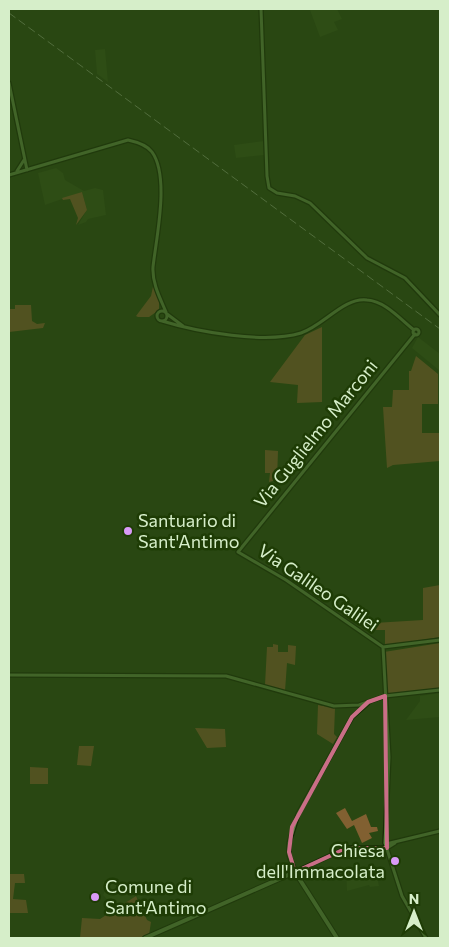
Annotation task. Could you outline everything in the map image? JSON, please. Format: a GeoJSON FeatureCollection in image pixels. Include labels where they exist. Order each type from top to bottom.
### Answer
{"type":"FeatureCollection","features":[{"type":"Feature","properties":{"kind":"main road"},"geometry":{"type":"LineString","coordinates":[[145,938],[295,872],[337,938]]}},
{"type":"Feature","properties":{"kind":"street"},"geometry":{"type":"LineString","coordinates":[[261,9],[269,188],[277,193],[295,196],[310,203],[367,258],[405,278],[440,315]]}},
{"type":"Feature","properties":{"kind":"street"},"geometry":{"type":"LineString","coordinates":[[9,83],[27,170]]}},
{"type":"Feature","properties":{"kind":"street"},"geometry":{"type":"LineString","coordinates":[[9,175],[128,140],[143,145],[152,151],[160,183],[159,230],[153,268],[160,299],[166,313],[166,319],[162,321]]}},
{"type":"Feature","properties":{"kind":"street"},"geometry":{"type":"LineString","coordinates":[[17,172],[23,165],[24,157]]}},
{"type":"Feature","properties":{"kind":"street"},"geometry":{"type":"LineString","coordinates":[[160,299],[157,316],[162,321],[185,328]]}},
{"type":"Feature","properties":{"kind":"street","name":"Via Guglielmo Marconi"},"geometry":{"type":"LineString","coordinates":[[185,328],[266,337],[286,336],[301,333],[318,326],[351,302],[366,299],[382,305],[415,332],[386,371],[238,552]]}},
{"type":"Feature","properties":{"kind":"street"},"geometry":{"type":"LineString","coordinates":[[159,311],[166,313],[185,328]]}},
{"type":"Feature","properties":{"kind":"street","name":"Via Galileo Galilei"},"geometry":{"type":"LineString","coordinates":[[238,552],[286,580],[383,649]]}},
{"type":"Feature","properties":{"kind":"street"},"geometry":{"type":"LineString","coordinates":[[426,938],[404,901],[386,846],[388,757],[383,649],[440,641]]}},
{"type":"Feature","properties":{"kind":"street"},"geometry":{"type":"LineString","coordinates":[[9,674],[226,676],[334,706],[368,702],[385,696],[440,690]]}},
{"type":"Feature","properties":{"kind":"street"},"geometry":{"type":"LineString","coordinates":[[368,702],[352,717],[298,814],[289,843],[289,855],[295,872],[350,848],[386,846],[440,832]]}},
{"type":"Feature","properties":{"kind":"highlighted area"},"geometry":{"type":"Polygon","coordinates":[[[385,696],[387,848],[347,848],[295,872],[289,852],[292,827],[352,717],[368,702],[385,696]]]}},
{"type":"Feature","properties":{"kind":"shaded area"},"geometry":{"type":"Polygon","coordinates":[[[337,9],[342,19],[334,22],[338,30],[320,37],[310,10],[337,9]]]}},
{"type":"Feature","properties":{"kind":"shaded area"},"geometry":{"type":"Polygon","coordinates":[[[105,49],[108,82],[97,74],[95,50],[105,49]]]}},
{"type":"Feature","properties":{"kind":"shaded area"},"geometry":{"type":"Polygon","coordinates":[[[264,141],[264,155],[236,158],[234,145],[264,141]]]}},
{"type":"Feature","properties":{"kind":"shaded area"},"geometry":{"type":"Polygon","coordinates":[[[56,168],[63,173],[65,180],[84,191],[95,188],[103,190],[106,215],[88,219],[86,222],[78,225],[87,210],[82,192],[45,205],[38,173],[56,168]]]}},
{"type":"Feature","properties":{"kind":"shaded area"},"geometry":{"type":"Polygon","coordinates":[[[82,192],[87,210],[76,225],[78,218],[70,199],[63,200],[62,198],[82,192]]]}},
{"type":"Feature","properties":{"kind":"shaded area"},"geometry":{"type":"Polygon","coordinates":[[[154,282],[159,299],[159,310],[149,317],[138,317],[136,316],[151,296],[154,282]]]}},
{"type":"Feature","properties":{"kind":"shaded area"},"geometry":{"type":"Polygon","coordinates":[[[15,305],[31,305],[32,321],[37,324],[45,323],[43,328],[9,332],[9,309],[15,309],[15,305]]]}},
{"type":"Feature","properties":{"kind":"shaded area"},"geometry":{"type":"Polygon","coordinates":[[[322,327],[322,402],[297,403],[298,385],[270,382],[305,335],[322,327]]]}},
{"type":"Feature","properties":{"kind":"shaded area"},"geometry":{"type":"Polygon","coordinates":[[[418,337],[440,354],[440,371],[412,348],[418,337]]]}},
{"type":"Feature","properties":{"kind":"shaded area"},"geometry":{"type":"Polygon","coordinates":[[[416,356],[438,374],[438,404],[422,404],[422,433],[440,433],[440,461],[393,465],[387,468],[383,407],[392,407],[393,390],[409,390],[409,371],[411,371],[416,356]]]}},
{"type":"Feature","properties":{"kind":"shaded area"},"geometry":{"type":"Polygon","coordinates":[[[265,450],[278,451],[277,480],[269,482],[270,473],[265,473],[265,450]]]}},
{"type":"Feature","properties":{"kind":"shaded area"},"geometry":{"type":"Polygon","coordinates":[[[440,585],[440,637],[385,646],[385,630],[374,630],[374,623],[423,620],[423,588],[440,585]]]}},
{"type":"Feature","properties":{"kind":"shaded area"},"geometry":{"type":"Polygon","coordinates":[[[440,643],[440,689],[386,694],[384,652],[440,643]]]}},
{"type":"Feature","properties":{"kind":"shaded area"},"geometry":{"type":"Polygon","coordinates":[[[273,644],[278,645],[278,652],[288,652],[288,645],[296,646],[295,665],[287,663],[285,691],[265,685],[267,647],[273,647],[273,644]]]}},
{"type":"Feature","properties":{"kind":"shaded area"},"geometry":{"type":"Polygon","coordinates":[[[440,693],[440,717],[406,720],[420,701],[420,696],[440,693]]]}},
{"type":"Feature","properties":{"kind":"shaded area"},"geometry":{"type":"Polygon","coordinates":[[[318,705],[335,708],[334,734],[337,737],[333,744],[317,734],[318,705]]]}},
{"type":"Feature","properties":{"kind":"shaded area"},"geometry":{"type":"Polygon","coordinates":[[[195,728],[225,729],[226,747],[207,748],[195,728]]]}},
{"type":"Feature","properties":{"kind":"shaded area"},"geometry":{"type":"Polygon","coordinates":[[[79,746],[94,746],[91,766],[77,765],[79,746]]]}},
{"type":"Feature","properties":{"kind":"shaded area"},"geometry":{"type":"Polygon","coordinates":[[[30,767],[48,768],[48,784],[30,784],[30,767]]]}},
{"type":"Feature","properties":{"kind":"shaded area"},"geometry":{"type":"Polygon","coordinates":[[[345,808],[352,821],[366,814],[371,827],[377,827],[378,831],[369,833],[372,838],[362,843],[354,825],[347,829],[336,813],[345,808]]]}},
{"type":"Feature","properties":{"kind":"shaded area"},"geometry":{"type":"Polygon","coordinates":[[[375,867],[379,886],[370,887],[369,885],[347,891],[346,869],[375,867]]]}},
{"type":"Feature","properties":{"kind":"shaded area"},"geometry":{"type":"Polygon","coordinates":[[[9,874],[24,874],[25,883],[15,883],[13,899],[26,900],[28,913],[9,913],[9,874]]]}},
{"type":"Feature","properties":{"kind":"shaded area"},"geometry":{"type":"Polygon","coordinates":[[[103,882],[137,883],[143,896],[139,900],[136,896],[116,909],[103,895],[105,891],[103,882]]]}},
{"type":"Feature","properties":{"kind":"shaded area"},"geometry":{"type":"Polygon","coordinates":[[[136,896],[147,920],[151,922],[149,935],[142,938],[80,938],[82,918],[100,919],[136,896]]]}},
{"type":"Feature","properties":{"kind":"railway"},"geometry":{"type":"LineString","coordinates":[[9,13],[440,329]]}},
{"type":"Feature","properties":{"kind":"place","name":"Santuario di Sant'Antimo"},"geometry":{"type":"Point","coordinates":[128,531]}},
{"type":"Feature","properties":{"kind":"place","name":"Chiesa dell'Immacolata"},"geometry":{"type":"Point","coordinates":[395,861]}},
{"type":"Feature","properties":{"kind":"place","name":"Comune di Sant'Antimo"},"geometry":{"type":"Point","coordinates":[95,897]}}]}
